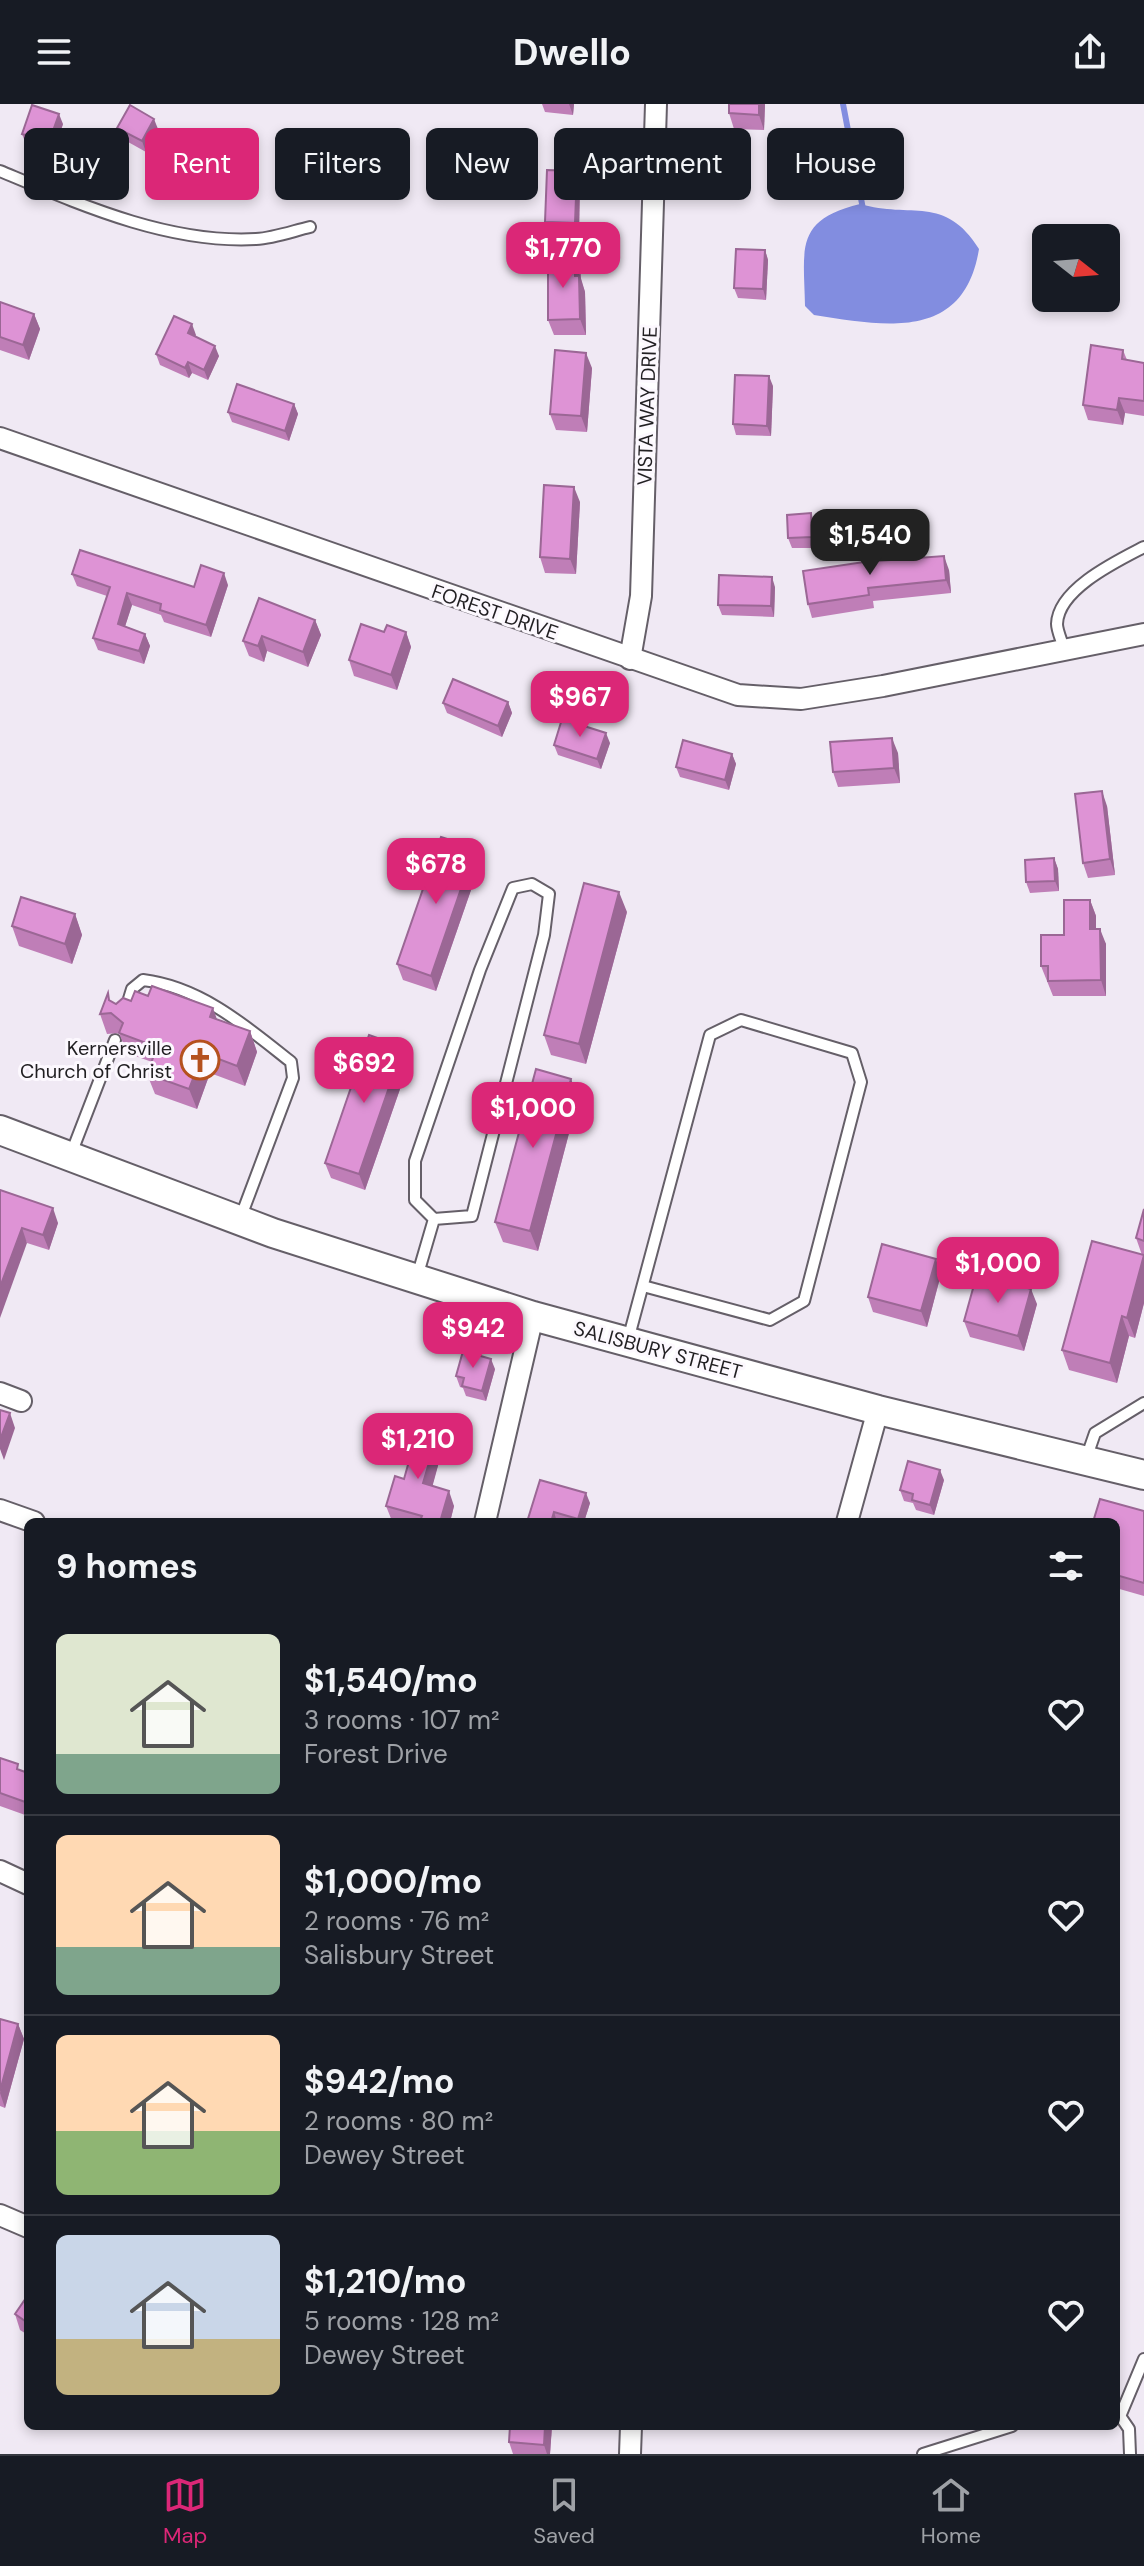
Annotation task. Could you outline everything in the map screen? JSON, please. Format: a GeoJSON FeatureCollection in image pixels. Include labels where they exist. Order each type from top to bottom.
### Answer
{"type":"FeatureCollection","features":[{"type":"Feature","properties":{"kind":"main road","name":"SALISBURY STREET"},"geometry":{"type":"LineString","coordinates":[[0,1130],[239,1221],[533,1316],[878,1410],[1144,1475]]}},
{"type":"Feature","properties":{"kind":"street","name":"VISTA WAY DRIVE"},"geometry":{"type":"LineString","coordinates":[[630,659],[641,596],[656,104]]}},
{"type":"Feature","properties":{"kind":"street","name":"FOREST DRIVE"},"geometry":{"type":"LineString","coordinates":[[0,438],[738,695],[801,699],[883,686],[1144,634]]}},
{"type":"Feature","properties":{"kind":"street"},"geometry":{"type":"LineString","coordinates":[[486,1518],[533,1316]]}},
{"type":"Feature","properties":{"kind":"street"},"geometry":{"type":"LineString","coordinates":[[0,1393],[21,1401]]}},
{"type":"Feature","properties":{"kind":"street"},"geometry":{"type":"LineString","coordinates":[[848,1518],[878,1410]]}},
{"type":"Feature","properties":{"kind":"street"},"geometry":{"type":"LineString","coordinates":[[0,1510],[24,1518]]}},
{"type":"Feature","properties":{"kind":"street"},"geometry":{"type":"LineString","coordinates":[[0,1871],[24,1882]]}},
{"type":"Feature","properties":{"kind":"street"},"geometry":{"type":"LineString","coordinates":[[0,2215],[24,2225]]}},
{"type":"Feature","properties":{"kind":"street"},"geometry":{"type":"LineString","coordinates":[[630,2454],[631,2430]]}},
{"type":"Feature","properties":{"kind":"lane"},"geometry":{"type":"LineString","coordinates":[[0,171],[114,216],[193,236],[260,239],[310,227]]}},
{"type":"Feature","properties":{"kind":"lane"},"geometry":{"type":"LineString","coordinates":[[1064,649],[1057,625],[1062,605],[1096,573],[1144,547]]}},
{"type":"Feature","properties":{"kind":"lane"},"geometry":{"type":"LineString","coordinates":[[532,884],[549,894],[544,935],[472,1216],[434,1219],[415,1200],[415,1161],[480,970],[513,888],[532,884]]}},
{"type":"Feature","properties":{"kind":"lane"},"geometry":{"type":"LineString","coordinates":[[123,1016],[132,989],[143,980],[160,982],[200,997],[242,1022],[291,1062],[293,1078],[239,1221]]}},
{"type":"Feature","properties":{"kind":"lane"},"geometry":{"type":"LineString","coordinates":[[628,1342],[710,1035],[741,1020],[852,1053],[861,1082],[804,1301],[770,1320],[643,1286]]}},
{"type":"Feature","properties":{"kind":"lane"},"geometry":{"type":"LineString","coordinates":[[70,1157],[115,1040]]}},
{"type":"Feature","properties":{"kind":"lane"},"geometry":{"type":"LineString","coordinates":[[416,1279],[434,1219]]}},
{"type":"Feature","properties":{"kind":"lane"},"geometry":{"type":"LineString","coordinates":[[1086,1459],[1095,1433],[1144,1403]]}},
{"type":"Feature","properties":{"kind":"lane"},"geometry":{"type":"LineString","coordinates":[[1120,2409],[1144,2359]]}},
{"type":"Feature","properties":{"kind":"lane"},"geometry":{"type":"LineString","coordinates":[[1120,2416],[1129,2429],[1130,2454]]}},
{"type":"Feature","properties":{"kind":"lane"},"geometry":{"type":"LineString","coordinates":[[923,2454],[999,2430]]}},
{"type":"Feature","properties":{"kind":"water"},"geometry":{"type":"Polygon","coordinates":[[[860,204],[940,215],[966,232],[979,249],[971,279],[957,300],[939,314],[918,321],[868,322],[814,315],[805,306],[807,240],[813,228],[823,219],[860,204]]]}},
{"type":"Feature","properties":{"kind":"building"},"geometry":{"type":"Polygon","coordinates":[[[729,104],[759,104],[759,115],[729,113],[729,104]]]}},
{"type":"Feature","properties":{"kind":"building"},"geometry":{"type":"Polygon","coordinates":[[[32,105],[59,114],[54,128],[24,128],[32,105]]]}},
{"type":"Feature","properties":{"kind":"building"},"geometry":{"type":"Polygon","coordinates":[[[130,105],[154,119],[149,128],[145,128],[142,141],[129,134],[129,128],[117,128],[130,105]]]}},
{"type":"Feature","properties":{"kind":"building"},"geometry":{"type":"Polygon","coordinates":[[[547,170],[554,170],[554,200],[576,200],[575,223],[545,222],[547,170]]]}},
{"type":"Feature","properties":{"kind":"building"},"geometry":{"type":"Polygon","coordinates":[[[736,249],[765,250],[763,289],[734,288],[736,249]]]}},
{"type":"Feature","properties":{"kind":"building"},"geometry":{"type":"Polygon","coordinates":[[[548,258],[575,258],[575,276],[579,276],[580,319],[548,320],[548,258]]]}},
{"type":"Feature","properties":{"kind":"building"},"geometry":{"type":"Polygon","coordinates":[[[0,302],[34,314],[23,345],[0,337],[0,302]]]}},
{"type":"Feature","properties":{"kind":"building"},"geometry":{"type":"Polygon","coordinates":[[[174,316],[192,324],[188,333],[215,346],[204,370],[188,362],[185,368],[156,354],[174,316]]]}},
{"type":"Feature","properties":{"kind":"building"},"geometry":{"type":"Polygon","coordinates":[[[1091,345],[1123,350],[1122,359],[1144,363],[1144,401],[1119,398],[1117,410],[1083,405],[1091,345]]]}},
{"type":"Feature","properties":{"kind":"building"},"geometry":{"type":"Polygon","coordinates":[[[555,350],[586,353],[581,416],[550,414],[555,350]]]}},
{"type":"Feature","properties":{"kind":"building"},"geometry":{"type":"Polygon","coordinates":[[[735,375],[769,376],[767,426],[733,424],[735,375]]]}},
{"type":"Feature","properties":{"kind":"building"},"geometry":{"type":"Polygon","coordinates":[[[237,384],[294,404],[285,431],[228,412],[237,384]]]}},
{"type":"Feature","properties":{"kind":"building"},"geometry":{"type":"Polygon","coordinates":[[[544,485],[574,487],[570,559],[540,557],[544,485]]]}},
{"type":"Feature","properties":{"kind":"building"},"geometry":{"type":"Polygon","coordinates":[[[811,513],[812,537],[788,538],[787,515],[811,513]]]}},
{"type":"Feature","properties":{"kind":"building"},"geometry":{"type":"Polygon","coordinates":[[[80,550],[194,587],[201,565],[224,573],[206,625],[160,610],[161,604],[127,593],[118,624],[145,634],[139,651],[93,638],[110,587],[72,574],[80,550]]]}},
{"type":"Feature","properties":{"kind":"building"},"geometry":{"type":"Polygon","coordinates":[[[944,556],[946,580],[868,588],[869,595],[808,604],[803,571],[864,562],[944,556]]]}},
{"type":"Feature","properties":{"kind":"building"},"geometry":{"type":"Polygon","coordinates":[[[719,575],[772,577],[771,606],[718,605],[719,575]]]}},
{"type":"Feature","properties":{"kind":"building"},"geometry":{"type":"Polygon","coordinates":[[[259,598],[315,620],[303,652],[262,636],[258,646],[243,641],[259,598]]]}},
{"type":"Feature","properties":{"kind":"building"},"geometry":{"type":"Polygon","coordinates":[[[361,624],[384,632],[387,625],[406,632],[391,675],[349,660],[361,624]]]}},
{"type":"Feature","properties":{"kind":"building"},"geometry":{"type":"Polygon","coordinates":[[[453,679],[508,702],[498,726],[443,703],[453,679]]]}},
{"type":"Feature","properties":{"kind":"building"},"geometry":{"type":"Polygon","coordinates":[[[562,719],[606,733],[597,759],[554,745],[562,719]]]}},
{"type":"Feature","properties":{"kind":"building"},"geometry":{"type":"Polygon","coordinates":[[[892,738],[894,768],[833,772],[830,742],[892,738]]]}},
{"type":"Feature","properties":{"kind":"building"},"geometry":{"type":"Polygon","coordinates":[[[683,740],[732,754],[725,780],[676,767],[683,740]]]}},
{"type":"Feature","properties":{"kind":"building"},"geometry":{"type":"Polygon","coordinates":[[[1102,791],[1110,859],[1083,863],[1075,794],[1102,791]]]}},
{"type":"Feature","properties":{"kind":"building"},"geometry":{"type":"Polygon","coordinates":[[[441,837],[475,848],[431,976],[397,964],[441,837]]]}},
{"type":"Feature","properties":{"kind":"building"},"geometry":{"type":"Polygon","coordinates":[[[1054,858],[1055,881],[1026,882],[1025,860],[1054,858]]]}},
{"type":"Feature","properties":{"kind":"building"},"geometry":{"type":"Polygon","coordinates":[[[584,883],[619,892],[579,1044],[544,1035],[584,883]]]}},
{"type":"Feature","properties":{"kind":"building"},"geometry":{"type":"Polygon","coordinates":[[[21,897],[75,914],[65,944],[12,926],[21,897]]]}},
{"type":"Feature","properties":{"kind":"building"},"geometry":{"type":"Polygon","coordinates":[[[1064,900],[1090,900],[1090,929],[1100,929],[1101,980],[1048,981],[1048,966],[1041,966],[1041,935],[1064,935],[1064,900]]]}},
{"type":"Feature","properties":{"kind":"building","name":"Kernersville Church of Christ"},"geometry":{"type":"Polygon","coordinates":[[[152,986],[213,1008],[210,1017],[250,1031],[237,1066],[203,1053],[189,1089],[147,1074],[157,1047],[119,1033],[123,1023],[111,1013],[100,1014],[108,993],[109,1000],[116,1004],[123,998],[131,1001],[135,991],[148,996],[152,986]]]}},
{"type":"Feature","properties":{"kind":"building"},"geometry":{"type":"Polygon","coordinates":[[[369,1035],[403,1047],[359,1174],[325,1163],[369,1035]]]}},
{"type":"Feature","properties":{"kind":"building"},"geometry":{"type":"Polygon","coordinates":[[[536,1069],[571,1079],[530,1231],[495,1222],[536,1069]]]}},
{"type":"Feature","properties":{"kind":"building"},"geometry":{"type":"Polygon","coordinates":[[[0,1190],[53,1208],[43,1235],[22,1228],[0,1287],[0,1190]]]}},
{"type":"Feature","properties":{"kind":"building"},"geometry":{"type":"Polygon","coordinates":[[[1144,1209],[1144,1241],[1136,1238],[1144,1209]]]}},
{"type":"Feature","properties":{"kind":"building"},"geometry":{"type":"Polygon","coordinates":[[[1092,1241],[1144,1255],[1127,1318],[1122,1316],[1110,1363],[1062,1350],[1092,1241]]]}},
{"type":"Feature","properties":{"kind":"building"},"geometry":{"type":"Polygon","coordinates":[[[882,1244],[936,1259],[921,1311],[868,1297],[882,1244]]]}},
{"type":"Feature","properties":{"kind":"building"},"geometry":{"type":"Polygon","coordinates":[[[977,1274],[1031,1289],[1018,1336],[964,1321],[977,1274]]]}},
{"type":"Feature","properties":{"kind":"building"},"geometry":{"type":"Polygon","coordinates":[[[463,1351],[491,1359],[482,1391],[462,1386],[464,1378],[456,1376],[463,1351]]]}},
{"type":"Feature","properties":{"kind":"building"},"geometry":{"type":"Polygon","coordinates":[[[0,1410],[10,1413],[0,1440],[0,1410]]]}},
{"type":"Feature","properties":{"kind":"building"},"geometry":{"type":"Polygon","coordinates":[[[406,1427],[437,1436],[423,1483],[449,1491],[441,1518],[421,1518],[386,1506],[395,1476],[404,1479],[413,1447],[401,1444],[406,1427]]]}},
{"type":"Feature","properties":{"kind":"building"},"geometry":{"type":"Polygon","coordinates":[[[908,1461],[940,1470],[930,1505],[912,1500],[913,1494],[900,1490],[908,1461]]]}},
{"type":"Feature","properties":{"kind":"building"},"geometry":{"type":"Polygon","coordinates":[[[540,1480],[586,1493],[578,1518],[554,1512],[552,1518],[528,1518],[540,1480]]]}},
{"type":"Feature","properties":{"kind":"building"},"geometry":{"type":"Polygon","coordinates":[[[1100,1499],[1144,1511],[1144,1583],[1120,1576],[1120,1518],[1094,1518],[1100,1499]]]}},
{"type":"Feature","properties":{"kind":"building"},"geometry":{"type":"Polygon","coordinates":[[[0,1758],[18,1764],[17,1769],[24,1772],[24,1802],[0,1793],[0,1758]]]}},
{"type":"Feature","properties":{"kind":"building"},"geometry":{"type":"Polygon","coordinates":[[[0,2019],[18,2024],[0,2091],[0,2019]]]}},
{"type":"Feature","properties":{"kind":"building"},"geometry":{"type":"Polygon","coordinates":[[[24,2301],[24,2320],[15,2314],[24,2301]]]}},
{"type":"Feature","properties":{"kind":"building"},"geometry":{"type":"Polygon","coordinates":[[[510,2430],[545,2430],[544,2445],[509,2442],[510,2430]]]}},
{"type":"Feature","properties":{"kind":"waterway"},"geometry":{"type":"LineString","coordinates":[[843,104],[863,209]]}},
{"type":"Feature","properties":{"kind":"place","name":"Kernersville Church of Christ"},"geometry":{"type":"Point","coordinates":[200,1060]}}]}
